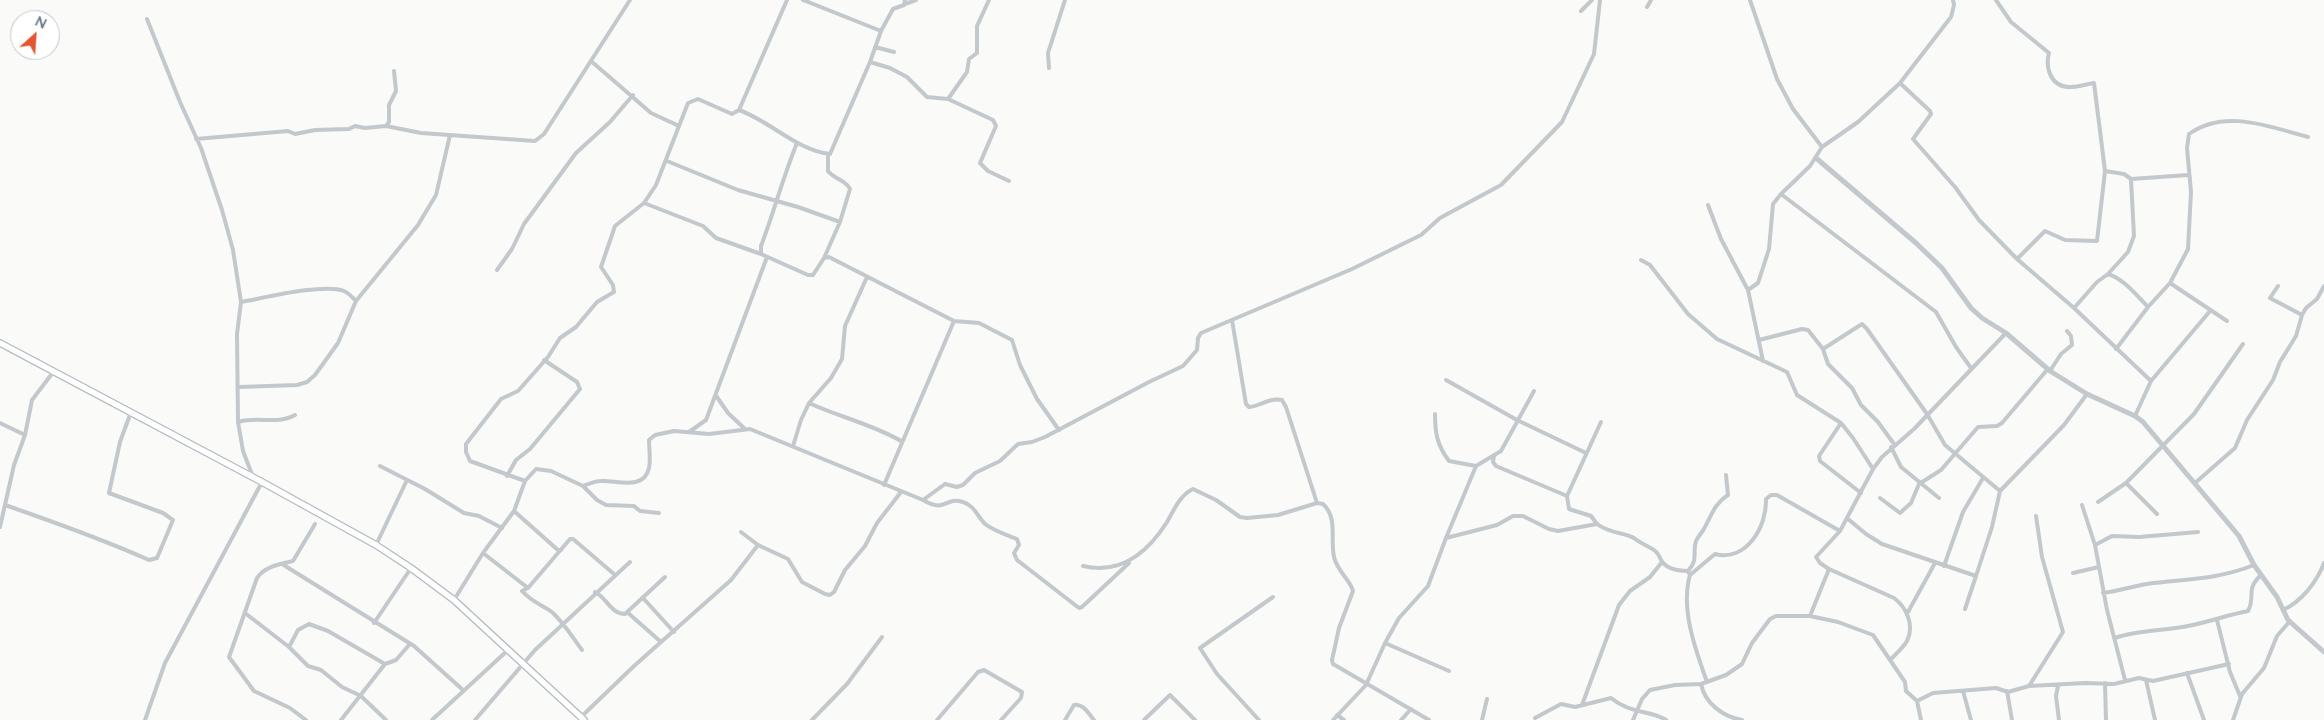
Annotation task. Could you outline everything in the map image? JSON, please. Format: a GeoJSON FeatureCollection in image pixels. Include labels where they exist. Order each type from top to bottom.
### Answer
{"type":"FeatureCollection","features":[{"type":"Feature","properties":{"kind":"main road"},"geometry":{"type":"LineString","coordinates":[[0,343],[253,477],[376,545],[454,600],[583,719]]}},
{"type":"Feature","properties":{"kind":"street"},"geometry":{"type":"LineString","coordinates":[[196,139],[288,131],[295,134],[315,130],[349,129],[354,126],[365,128],[386,126],[421,133],[535,141],[544,134],[630,0]]}},
{"type":"Feature","properties":{"kind":"street"},"geometry":{"type":"LineString","coordinates":[[525,481],[470,461],[466,452],[466,444],[501,399],[518,391],[560,338],[576,327],[597,302],[614,292],[613,285],[601,267],[612,232],[616,226],[644,202],[656,185],[688,103],[695,99],[732,114],[739,110],[788,0]]}},
{"type":"Feature","properties":{"kind":"street"},"geometry":{"type":"LineString","coordinates":[[803,0],[881,31]]}},
{"type":"Feature","properties":{"kind":"street"},"geometry":{"type":"LineString","coordinates":[[828,154],[833,150],[881,31],[893,9],[905,2],[916,0]]}},
{"type":"Feature","properties":{"kind":"street"},"geometry":{"type":"LineString","coordinates":[[948,99],[967,72],[969,59],[977,53],[977,26],[990,0]]}},
{"type":"Feature","properties":{"kind":"street"},"geometry":{"type":"LineString","coordinates":[[1049,68],[1048,53],[1065,0]]}},
{"type":"Feature","properties":{"kind":"street"},"geometry":{"type":"LineString","coordinates":[[1581,11],[1592,0]]}},
{"type":"Feature","properties":{"kind":"street"},"geometry":{"type":"LineString","coordinates":[[923,500],[946,484],[957,487],[963,485],[975,473],[1000,461],[1018,444],[1032,442],[1059,430],[1183,366],[1197,350],[1199,335],[1352,269],[1420,235],[1440,218],[1501,186],[1562,122],[1594,54],[1600,0]]}},
{"type":"Feature","properties":{"kind":"street"},"geometry":{"type":"LineString","coordinates":[[1647,7],[1651,0]]}},
{"type":"Feature","properties":{"kind":"street"},"geometry":{"type":"LineString","coordinates":[[1750,0],[1777,79],[1793,108],[1822,147]]}},
{"type":"Feature","properties":{"kind":"street"},"geometry":{"type":"LineString","coordinates":[[1748,290],[1758,283],[1768,249],[1772,204],[1816,158],[1822,147],[1858,122],[1900,83],[1951,16],[1954,5],[1953,0]]}},
{"type":"Feature","properties":{"kind":"street"},"geometry":{"type":"LineString","coordinates":[[1996,0],[2011,22],[2049,53],[2046,64],[2050,78],[2060,85],[2070,88],[2094,83],[2105,171],[2097,240],[2065,240],[2045,231],[2017,259]]}},
{"type":"Feature","properties":{"kind":"street"},"geometry":{"type":"LineString","coordinates":[[147,19],[196,139],[222,210],[233,250],[241,302],[238,334],[238,422],[243,451],[253,477]]}},
{"type":"Feature","properties":{"kind":"street"},"geometry":{"type":"LineString","coordinates":[[875,47],[894,52]]}},
{"type":"Feature","properties":{"kind":"street"},"geometry":{"type":"LineString","coordinates":[[591,61],[633,95],[651,113],[678,126]]}},
{"type":"Feature","properties":{"kind":"street"},"geometry":{"type":"LineString","coordinates":[[870,62],[890,68],[907,77],[927,97],[948,99],[987,116],[996,123],[980,163],[988,171],[1009,181]]}},
{"type":"Feature","properties":{"kind":"street"},"geometry":{"type":"LineString","coordinates":[[386,126],[389,122],[389,105],[396,91],[394,71]]}},
{"type":"Feature","properties":{"kind":"street"},"geometry":{"type":"LineString","coordinates":[[1900,83],[1930,111],[1930,114],[1913,139],[1955,186],[1979,220],[2017,259],[2074,308],[2151,381]]}},
{"type":"Feature","properties":{"kind":"street"},"geometry":{"type":"LineString","coordinates":[[497,270],[512,249],[524,224],[576,152],[610,122],[633,95]]}},
{"type":"Feature","properties":{"kind":"street"},"geometry":{"type":"LineString","coordinates":[[739,110],[761,119],[797,143],[828,154]]}},
{"type":"Feature","properties":{"kind":"street"},"geometry":{"type":"LineString","coordinates":[[2116,349],[2148,307],[2170,283],[2188,249],[2190,192],[2187,148],[2189,134],[2196,129],[2220,121],[2247,121],[2308,137]]}},
{"type":"Feature","properties":{"kind":"street"},"geometry":{"type":"LineString","coordinates":[[238,387],[297,385],[307,382],[315,375],[338,343],[356,301],[418,225],[436,195],[450,135]]}},
{"type":"Feature","properties":{"kind":"street"},"geometry":{"type":"LineString","coordinates":[[761,254],[760,246],[778,203],[783,177],[797,143]]}},
{"type":"Feature","properties":{"kind":"street"},"geometry":{"type":"LineString","coordinates":[[644,202],[704,226],[716,238],[813,275],[824,258],[840,222],[849,187],[828,171],[828,154]]}},
{"type":"Feature","properties":{"kind":"street"},"geometry":{"type":"LineString","coordinates":[[1816,158],[1862,199],[1896,224],[1942,268],[1971,308],[2006,333],[2048,371],[2087,394],[2135,416],[2240,536],[2260,576],[2277,597],[2290,621],[2324,652]]}},
{"type":"Feature","properties":{"kind":"street"},"geometry":{"type":"LineString","coordinates":[[667,160],[738,190],[778,203],[798,207],[840,222]]}},
{"type":"Feature","properties":{"kind":"street"},"geometry":{"type":"LineString","coordinates":[[2105,171],[2124,174],[2131,178],[2188,175]]}},
{"type":"Feature","properties":{"kind":"street"},"geometry":{"type":"LineString","coordinates":[[2074,308],[2128,252],[2134,236],[2131,178]]}},
{"type":"Feature","properties":{"kind":"street"},"geometry":{"type":"LineString","coordinates":[[1780,194],[1936,312],[1956,348],[1971,368]]}},
{"type":"Feature","properties":{"kind":"street"},"geometry":{"type":"LineString","coordinates":[[1708,205],[1721,238],[1748,290],[1763,361]]}},
{"type":"Feature","properties":{"kind":"street"},"geometry":{"type":"LineString","coordinates":[[689,432],[706,420],[711,405],[717,397],[724,367],[767,257]]}},
{"type":"Feature","properties":{"kind":"street"},"geometry":{"type":"LineString","coordinates":[[824,258],[829,257],[954,321],[986,325],[1012,340],[1020,364],[1037,399],[1059,430]]}},
{"type":"Feature","properties":{"kind":"street"},"geometry":{"type":"LineString","coordinates":[[1641,260],[1650,265],[1688,314],[1717,339],[1787,372],[1797,395],[1840,423],[1853,438],[1873,469]]}},
{"type":"Feature","properties":{"kind":"street"},"geometry":{"type":"LineString","coordinates":[[2111,269],[2114,276]]}},
{"type":"Feature","properties":{"kind":"street"},"geometry":{"type":"LineString","coordinates":[[2108,274],[2114,276],[2148,307]]}},
{"type":"Feature","properties":{"kind":"street"},"geometry":{"type":"LineString","coordinates":[[793,446],[800,420],[808,403],[830,378],[842,359],[845,326],[866,277]]}},
{"type":"Feature","properties":{"kind":"street"},"geometry":{"type":"LineString","coordinates":[[2170,283],[2226,321]]}},
{"type":"Feature","properties":{"kind":"street"},"geometry":{"type":"LineString","coordinates":[[2278,286],[2270,298],[2302,315]]}},
{"type":"Feature","properties":{"kind":"street"},"geometry":{"type":"LineString","coordinates":[[2195,483],[2235,448],[2247,420],[2273,380],[2280,362],[2296,336],[2302,315],[2306,308],[2317,299],[2324,286]]}},
{"type":"Feature","properties":{"kind":"street"},"geometry":{"type":"LineString","coordinates":[[241,302],[291,293],[333,289],[343,290],[356,301]]}},
{"type":"Feature","properties":{"kind":"street"},"geometry":{"type":"LineString","coordinates":[[2135,416],[2151,381],[2210,311]]}},
{"type":"Feature","properties":{"kind":"street"},"geometry":{"type":"LineString","coordinates":[[1232,320],[1246,404],[1249,407],[1256,407],[1272,400],[1282,400],[1286,407],[1317,503]]}},
{"type":"Feature","properties":{"kind":"street"},"geometry":{"type":"LineString","coordinates":[[884,486],[901,441],[954,321]]}},
{"type":"Feature","properties":{"kind":"street"},"geometry":{"type":"LineString","coordinates":[[1822,349],[1862,324],[1865,326],[1927,414],[1945,445],[2000,492]]}},
{"type":"Feature","properties":{"kind":"street"},"geometry":{"type":"LineString","coordinates":[[1759,340],[1802,329],[1808,330],[1822,349],[1828,364],[1852,388],[1861,405],[1878,422],[1892,446],[1901,467],[1919,484],[1939,498]]}},
{"type":"Feature","properties":{"kind":"street"},"geometry":{"type":"LineString","coordinates":[[1880,498],[1900,513],[1911,503],[1919,484],[1941,470],[1978,427],[1997,426],[2002,423],[2048,371],[2060,354],[2072,345],[2071,336],[2067,331]]}},
{"type":"Feature","properties":{"kind":"street"},"geometry":{"type":"LineString","coordinates":[[1890,660],[1906,642],[1910,634],[1908,612],[1903,605],[1894,598],[1829,569],[1820,563],[1816,557],[1840,531],[1873,469],[1892,446],[1914,428],[2006,333]]}},
{"type":"Feature","properties":{"kind":"street"},"geometry":{"type":"LineString","coordinates":[[2098,502],[2126,483],[2194,414],[2243,344]]}},
{"type":"Feature","properties":{"kind":"street"},"geometry":{"type":"LineString","coordinates":[[507,476],[516,460],[530,449],[580,389],[577,382],[544,360]]}},
{"type":"Feature","properties":{"kind":"street"},"geometry":{"type":"LineString","coordinates":[[0,527],[14,465],[25,435],[32,400],[54,371]]}},
{"type":"Feature","properties":{"kind":"street"},"geometry":{"type":"LineString","coordinates":[[1446,380],[1517,420],[1586,453]]}},
{"type":"Feature","properties":{"kind":"street"},"geometry":{"type":"LineString","coordinates":[[1334,720],[1366,685],[1385,643],[1399,618],[1428,586],[1476,466],[1501,451],[1534,391]]}},
{"type":"Feature","properties":{"kind":"street"},"geometry":{"type":"LineString","coordinates":[[1965,609],[1992,527],[2000,492],[2064,425],[2087,394]]}},
{"type":"Feature","properties":{"kind":"street"},"geometry":{"type":"LineString","coordinates":[[717,397],[728,413],[745,429]]}},
{"type":"Feature","properties":{"kind":"street"},"geometry":{"type":"LineString","coordinates":[[808,403],[839,417],[863,423],[901,441]]}},
{"type":"Feature","properties":{"kind":"street"},"geometry":{"type":"LineString","coordinates":[[5,505],[67,529],[92,535],[149,560],[158,558],[173,520],[163,513],[110,493],[120,442],[131,412]]}},
{"type":"Feature","properties":{"kind":"street"},"geometry":{"type":"LineString","coordinates":[[1435,414],[1435,437],[1449,461],[1476,466]]}},
{"type":"Feature","properties":{"kind":"street"},"geometry":{"type":"LineString","coordinates":[[238,422],[248,419],[286,420],[295,415]]}},
{"type":"Feature","properties":{"kind":"street"},"geometry":{"type":"LineString","coordinates":[[1601,422],[1567,496],[1569,509],[1591,516],[1606,531],[1632,537],[1641,544],[1653,549],[1659,554],[1662,562],[1678,572],[1689,573],[1715,554],[1725,556],[1733,554],[1751,541],[1763,523],[1767,512],[1766,499],[1771,495],[1777,495],[1840,531]]}},
{"type":"Feature","properties":{"kind":"street"},"geometry":{"type":"LineString","coordinates":[[0,423],[25,435]]}},
{"type":"Feature","properties":{"kind":"street"},"geometry":{"type":"LineString","coordinates":[[1840,423],[1819,456],[1820,461],[1861,493]]}},
{"type":"Feature","properties":{"kind":"street"},"geometry":{"type":"LineString","coordinates":[[582,486],[602,480],[621,484],[640,480],[650,468],[651,437],[674,431],[709,434],[745,429],[754,430],[938,507],[953,501],[972,506],[987,525],[1017,539],[1019,545],[1014,553],[1017,560],[1079,608],[1155,540],[1182,496],[1193,488],[1240,516],[1247,518],[1256,519],[1278,515],[1317,503],[1323,504],[1332,514],[1333,555],[1336,566],[1353,591],[1339,628],[1332,660],[1333,664],[1366,685],[1429,720]]}},
{"type":"Feature","properties":{"kind":"street"},"geometry":{"type":"LineString","coordinates":[[1494,456],[1496,466],[1567,496]]}},
{"type":"Feature","properties":{"kind":"street"},"geometry":{"type":"LineString","coordinates":[[380,466],[464,514],[479,516],[502,528]]}},
{"type":"Feature","properties":{"kind":"street"},"geometry":{"type":"LineString","coordinates":[[454,600],[483,553],[514,511],[525,481],[536,470],[551,470],[582,486],[597,500],[606,505],[634,506],[640,511],[659,513]]}},
{"type":"Feature","properties":{"kind":"street"},"geometry":{"type":"LineString","coordinates":[[1707,682],[1697,654],[1688,613],[1689,573],[1695,561],[1696,540],[1720,500],[1728,495],[1726,475]]}},
{"type":"Feature","properties":{"kind":"street"},"geometry":{"type":"LineString","coordinates":[[1944,566],[1963,512],[1983,478]]}},
{"type":"Feature","properties":{"kind":"street"},"geometry":{"type":"LineString","coordinates":[[376,545],[407,480]]}},
{"type":"Feature","properties":{"kind":"street"},"geometry":{"type":"LineString","coordinates":[[145,720],[165,663],[262,482]]}},
{"type":"Feature","properties":{"kind":"street"},"geometry":{"type":"LineString","coordinates":[[2126,483],[2157,514]]}},
{"type":"Feature","properties":{"kind":"street"},"geometry":{"type":"LineString","coordinates":[[740,532],[758,545],[788,559],[802,582],[830,595],[834,592],[846,570],[865,546],[877,523],[901,492]]}},
{"type":"Feature","properties":{"kind":"street"},"geometry":{"type":"LineString","coordinates":[[2082,506],[2095,545],[2103,593],[2125,680]]}},
{"type":"Feature","properties":{"kind":"street"},"geometry":{"type":"LineString","coordinates":[[514,511],[553,548],[558,551],[562,550]]}},
{"type":"Feature","properties":{"kind":"street"},"geometry":{"type":"LineString","coordinates":[[1446,538],[1497,525],[1514,516],[1523,516],[1549,529],[1558,530],[1597,524]]}},
{"type":"Feature","properties":{"kind":"street"},"geometry":{"type":"LineString","coordinates":[[2029,686],[2063,632],[2042,557],[2036,516]]}},
{"type":"Feature","properties":{"kind":"street"},"geometry":{"type":"LineString","coordinates":[[1848,519],[1882,544],[1976,576]]}},
{"type":"Feature","properties":{"kind":"street"},"geometry":{"type":"LineString","coordinates":[[306,720],[283,703],[254,690],[230,660],[229,653],[260,574],[281,563],[296,559],[315,524]]}},
{"type":"Feature","properties":{"kind":"street"},"geometry":{"type":"LineString","coordinates":[[2095,545],[2112,536],[2139,537],[2198,532]]}},
{"type":"Feature","properties":{"kind":"street"},"geometry":{"type":"LineString","coordinates":[[582,650],[562,623],[551,612],[533,602],[522,591],[528,588],[568,541],[573,540],[614,574]]}},
{"type":"Feature","properties":{"kind":"street"},"geometry":{"type":"LineString","coordinates":[[583,719],[661,642],[730,580],[758,545]]}},
{"type":"Feature","properties":{"kind":"street"},"geometry":{"type":"LineString","coordinates":[[483,553],[528,588]]}},
{"type":"Feature","properties":{"kind":"street"},"geometry":{"type":"LineString","coordinates":[[475,720],[562,623],[614,574],[630,562]]}},
{"type":"Feature","properties":{"kind":"street"},"geometry":{"type":"LineString","coordinates":[[1582,705],[1619,605],[1630,591],[1650,577],[1662,562]]}},
{"type":"Feature","properties":{"kind":"street"},"geometry":{"type":"LineString","coordinates":[[1083,566],[1101,568],[1129,563]]}},
{"type":"Feature","properties":{"kind":"street"},"geometry":{"type":"LineString","coordinates":[[1908,612],[1935,563]]}},
{"type":"Feature","properties":{"kind":"street"},"geometry":{"type":"LineString","coordinates":[[2283,610],[2295,603],[2318,580],[2324,563]]}},
{"type":"Feature","properties":{"kind":"street"},"geometry":{"type":"LineString","coordinates":[[282,564],[341,599],[374,623],[410,644],[463,690]]}},
{"type":"Feature","properties":{"kind":"street"},"geometry":{"type":"LineString","coordinates":[[2103,593],[2152,583],[2202,580],[2254,565]]}},
{"type":"Feature","properties":{"kind":"street"},"geometry":{"type":"LineString","coordinates":[[2073,573],[2099,567]]}},
{"type":"Feature","properties":{"kind":"street"},"geometry":{"type":"LineString","coordinates":[[374,623],[411,568]]}},
{"type":"Feature","properties":{"kind":"street"},"geometry":{"type":"LineString","coordinates":[[1810,616],[1829,569]]}},
{"type":"Feature","properties":{"kind":"street"},"geometry":{"type":"LineString","coordinates":[[2115,638],[2217,620],[2227,614],[2248,611],[2250,606],[2250,587],[2260,576]]}},
{"type":"Feature","properties":{"kind":"street"},"geometry":{"type":"LineString","coordinates":[[595,592],[600,594],[620,614],[627,612],[665,577]]}},
{"type":"Feature","properties":{"kind":"street"},"geometry":{"type":"LineString","coordinates":[[1259,720],[1217,674],[1200,648],[1273,597]]}},
{"type":"Feature","properties":{"kind":"street"},"geometry":{"type":"LineString","coordinates":[[643,598],[674,632]]}},
{"type":"Feature","properties":{"kind":"street"},"geometry":{"type":"LineString","coordinates":[[627,612],[661,642]]}},
{"type":"Feature","properties":{"kind":"street"},"geometry":{"type":"LineString","coordinates":[[245,613],[289,646],[308,666],[321,670],[342,687],[361,696],[386,720]]}},
{"type":"Feature","properties":{"kind":"street"},"geometry":{"type":"LineString","coordinates":[[1633,720],[1635,712],[1646,694],[1653,688],[1701,684],[1726,675],[1742,664],[1752,643],[1770,619],[1786,615],[1810,616],[1845,624],[1873,635],[1905,682],[1906,691],[1917,701],[1921,720]]}},
{"type":"Feature","properties":{"kind":"street"},"geometry":{"type":"LineString","coordinates":[[2217,620],[2240,697]]}},
{"type":"Feature","properties":{"kind":"street"},"geometry":{"type":"LineString","coordinates":[[2233,720],[2240,697],[2264,668],[2277,636],[2290,621]]}},
{"type":"Feature","properties":{"kind":"street"},"geometry":{"type":"LineString","coordinates":[[289,646],[298,630],[303,626],[316,625],[385,664]]}},
{"type":"Feature","properties":{"kind":"street"},"geometry":{"type":"LineString","coordinates":[[812,720],[847,684],[882,637]]}},
{"type":"Feature","properties":{"kind":"street"},"geometry":{"type":"LineString","coordinates":[[1385,643],[1448,671]]}},
{"type":"Feature","properties":{"kind":"street"},"geometry":{"type":"LineString","coordinates":[[341,720],[385,664],[396,660],[410,644]]}},
{"type":"Feature","properties":{"kind":"street"},"geometry":{"type":"LineString","coordinates":[[432,720],[508,650]]}},
{"type":"Feature","properties":{"kind":"street"},"geometry":{"type":"LineString","coordinates":[[1917,701],[1933,693],[1996,688],[2007,691],[2029,686],[2114,684],[2139,678],[2153,681],[2229,664]]}},
{"type":"Feature","properties":{"kind":"street"},"geometry":{"type":"LineString","coordinates":[[937,720],[978,672],[984,670],[1022,692],[1021,698],[1000,720]]}},
{"type":"Feature","properties":{"kind":"street"},"geometry":{"type":"LineString","coordinates":[[2187,673],[2204,720]]}},
{"type":"Feature","properties":{"kind":"street"},"geometry":{"type":"LineString","coordinates":[[2146,680],[2155,720]]}},
{"type":"Feature","properties":{"kind":"street"},"geometry":{"type":"LineString","coordinates":[[2105,683],[2106,720]]}},
{"type":"Feature","properties":{"kind":"street"},"geometry":{"type":"LineString","coordinates":[[1701,684],[1705,696],[1713,705],[1727,716],[1742,720]]}},
{"type":"Feature","properties":{"kind":"street"},"geometry":{"type":"LineString","coordinates":[[2058,686],[2056,696],[2059,720]]}},
{"type":"Feature","properties":{"kind":"street"},"geometry":{"type":"LineString","coordinates":[[1963,691],[1971,720]]}},
{"type":"Feature","properties":{"kind":"street"},"geometry":{"type":"LineString","coordinates":[[2007,691],[2012,720]]}},
{"type":"Feature","properties":{"kind":"street"},"geometry":{"type":"LineString","coordinates":[[1144,720],[1170,695],[1195,720]]}},
{"type":"Feature","properties":{"kind":"street"},"geometry":{"type":"LineString","coordinates":[[1482,720],[1488,698]]}},
{"type":"Feature","properties":{"kind":"street"},"geometry":{"type":"LineString","coordinates":[[1535,718],[1561,704],[1575,707],[1611,698],[1616,703],[1635,712],[1666,720]]}},
{"type":"Feature","properties":{"kind":"street"},"geometry":{"type":"LineString","coordinates":[[1065,720],[1074,705],[1077,704],[1082,706],[1094,720]]}},
{"type":"Feature","properties":{"kind":"street"},"geometry":{"type":"LineString","coordinates":[[1401,720],[1410,709]]}},
{"type":"Feature","properties":{"kind":"street"},"geometry":{"type":"LineString","coordinates":[[1337,715],[1344,720]]}}]}
